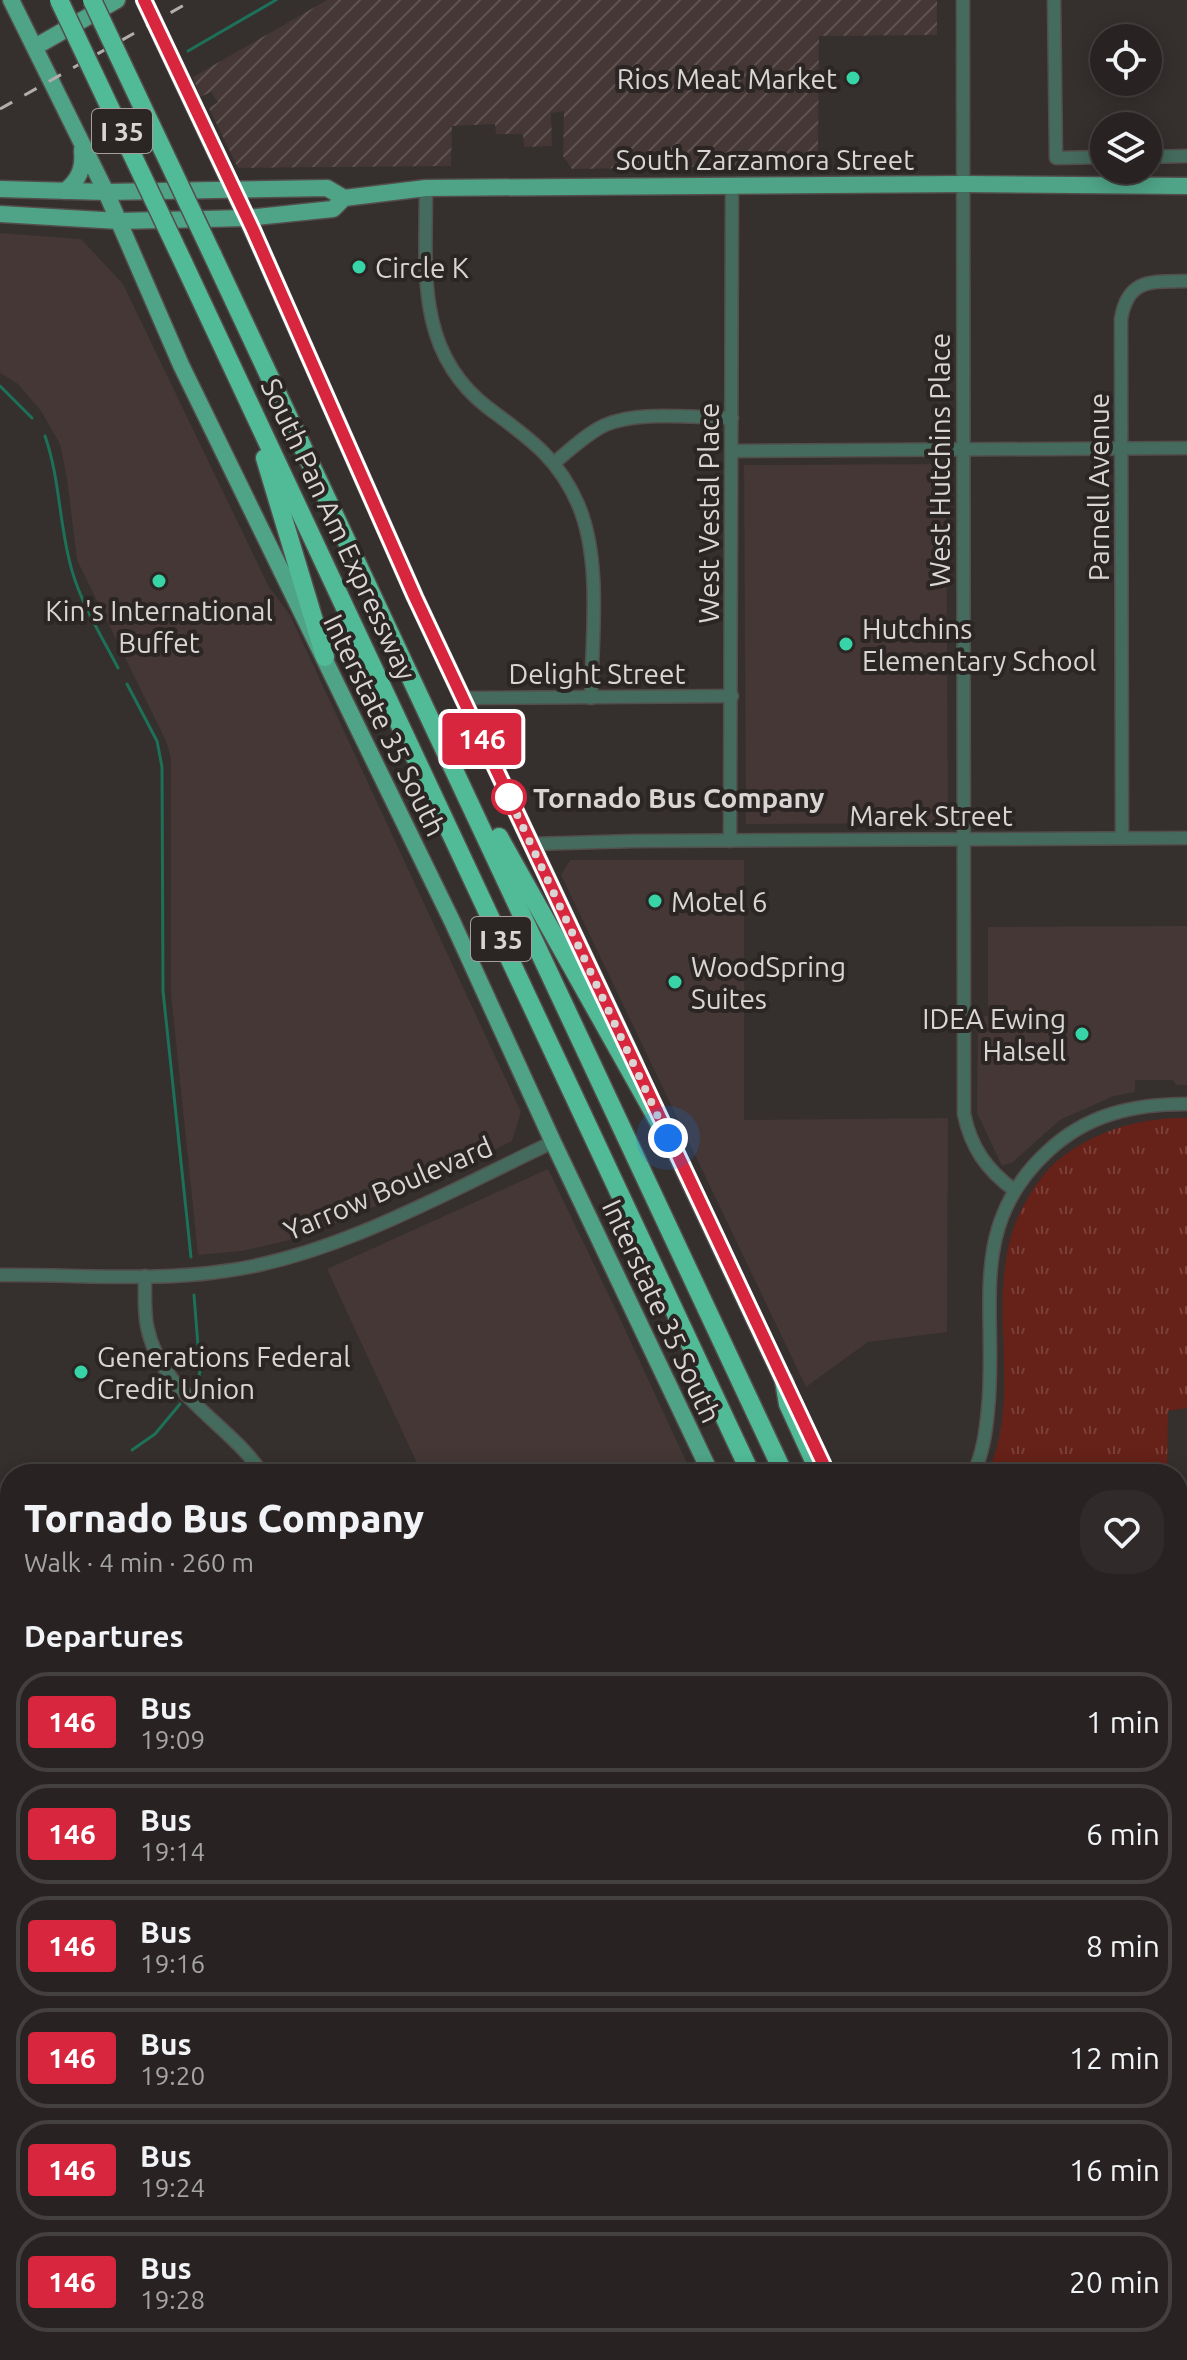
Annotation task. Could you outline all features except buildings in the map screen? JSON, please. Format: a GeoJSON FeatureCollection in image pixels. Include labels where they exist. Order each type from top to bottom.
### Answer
{"type":"FeatureCollection","features":[{"type":"Feature","properties":{"kind":"highway","name":"South Pan Am Expressway"},"geometry":{"type":"LineString","coordinates":[[59,0],[746,1464]]}},
{"type":"Feature","properties":{"kind":"highway","name":"South Pan Am Expressway"},"geometry":{"type":"LineString","coordinates":[[92,0],[779,1464]]}},
{"type":"Feature","properties":{"kind":"highway"},"geometry":{"type":"LineString","coordinates":[[250,405],[325,657]]}},
{"type":"Feature","properties":{"kind":"highway"},"geometry":{"type":"LineString","coordinates":[[395,643],[449,731],[507,853],[668,1138]]}},
{"type":"Feature","properties":{"kind":"highway"},"geometry":{"type":"LineString","coordinates":[[784,1381],[788,1404],[815,1464]]}},
{"type":"Feature","properties":{"kind":"main road","name":"Interstate 35 South"},"geometry":{"type":"LineString","coordinates":[[11,0],[106,192],[181,365],[452,921],[706,1464]]}},
{"type":"Feature","properties":{"kind":"main road"},"geometry":{"type":"LineString","coordinates":[[35,47],[117,0]]}},
{"type":"Feature","properties":{"kind":"main road"},"geometry":{"type":"LineString","coordinates":[[144,0],[262,251],[415,597],[823,1464]]}},
{"type":"Feature","properties":{"kind":"main road"},"geometry":{"type":"LineString","coordinates":[[65,191],[76,182],[81,172],[81,140]]}},
{"type":"Feature","properties":{"kind":"main road","name":"South Zarzamora Street"},"geometry":{"type":"LineString","coordinates":[[0,189],[106,192],[327,188],[344,198],[426,188],[963,184],[1187,186]]}},
{"type":"Feature","properties":{"kind":"main road","name":"South Zarzamora Street"},"geometry":{"type":"LineString","coordinates":[[0,214],[119,221],[247,218],[333,209],[344,198]]}},
{"type":"Feature","properties":{"kind":"main road"},"geometry":{"type":"LineString","coordinates":[[262,251],[276,225],[295,214]]}},
{"type":"Feature","properties":{"kind":"street","name":"West Hutchins Place"},"geometry":{"type":"LineString","coordinates":[[963,0],[964,1114],[968,1133],[987,1168],[1014,1190]]}},
{"type":"Feature","properties":{"kind":"street"},"geometry":{"type":"LineString","coordinates":[[1054,0],[1056,158],[1090,157]]}},
{"type":"Feature","properties":{"kind":"street"},"geometry":{"type":"LineString","coordinates":[[1162,157],[1187,156]]}},
{"type":"Feature","properties":{"kind":"street","name":"West Vestal Place"},"geometry":{"type":"LineString","coordinates":[[730,841],[732,185]]}},
{"type":"Feature","properties":{"kind":"street"},"geometry":{"type":"LineString","coordinates":[[426,188],[427,300],[445,357],[474,396],[537,444],[554,463],[585,522],[590,551],[591,698]]}},
{"type":"Feature","properties":{"kind":"street","name":"Parnell Avenue"},"geometry":{"type":"LineString","coordinates":[[1122,838],[1121,334],[1126,301],[1131,292],[1145,283],[1187,281]]}},
{"type":"Feature","properties":{"kind":"street"},"geometry":{"type":"LineString","coordinates":[[554,463],[601,427],[618,420],[637,417],[732,418]]}},
{"type":"Feature","properties":{"kind":"street"},"geometry":{"type":"LineString","coordinates":[[732,451],[1187,448]]}},
{"type":"Feature","properties":{"kind":"street","name":"Delight Street"},"geometry":{"type":"LineString","coordinates":[[463,698],[732,696]]}},
{"type":"Feature","properties":{"kind":"street","name":"Marek Street"},"geometry":{"type":"LineString","coordinates":[[531,844],[1187,838]]}},
{"type":"Feature","properties":{"kind":"street"},"geometry":{"type":"LineString","coordinates":[[976,1464],[986,1434],[989,1395],[991,1251],[1014,1190],[1035,1163],[1077,1128],[1126,1108],[1187,1104]]}},
{"type":"Feature","properties":{"kind":"street","name":"Yarrow Boulevard"},"geometry":{"type":"LineString","coordinates":[[0,1275],[145,1276],[226,1271],[268,1263],[315,1250],[375,1225],[553,1142]]}},
{"type":"Feature","properties":{"kind":"street"},"geometry":{"type":"LineString","coordinates":[[145,1276],[146,1324],[158,1360],[174,1382],[253,1464]]}},
{"type":"Feature","properties":{"kind":"shaded area"},"geometry":{"type":"Polygon","coordinates":[[[327,0],[937,0],[937,35],[819,36],[818,165],[572,169],[563,156],[564,111],[551,113],[552,146],[524,147],[523,134],[496,134],[495,124],[452,126],[451,166],[238,168],[209,108],[218,102],[211,92],[200,97],[193,77],[327,0]]]}},
{"type":"Feature","properties":{"kind":"shaded area"},"geometry":{"type":"Polygon","coordinates":[[[0,233],[81,239],[123,284],[269,587],[290,615],[521,1112],[512,1141],[420,1187],[286,1241],[242,1251],[198,1255],[171,994],[171,759],[166,741],[77,560],[60,444],[41,411],[18,384],[0,373],[0,233]]]}},
{"type":"Feature","properties":{"kind":"shaded area","name":"Hutchins Elementary School"},"geometry":{"type":"Polygon","coordinates":[[[946,464],[948,823],[746,824],[744,465],[946,464]]]}},
{"type":"Feature","properties":{"kind":"shaded area"},"geometry":{"type":"Polygon","coordinates":[[[570,860],[744,860],[744,1120],[948,1118],[947,1332],[868,1342],[806,1387],[561,875],[570,860]]]}},
{"type":"Feature","properties":{"kind":"shaded area","name":"IDEA Ewing Halsell"},"geometry":{"type":"Polygon","coordinates":[[[1187,926],[1187,1085],[1176,1085],[1173,1080],[1135,1080],[1135,1092],[1114,1096],[1060,1120],[1013,1162],[1002,1166],[977,1113],[978,1017],[988,1016],[988,927],[1187,926]]]}},
{"type":"Feature","properties":{"kind":"shaded area"},"geometry":{"type":"Polygon","coordinates":[[[548,1169],[687,1464],[417,1464],[327,1269],[548,1169]]]}},
{"type":"Feature","properties":{"kind":"green space"},"geometry":{"type":"Polygon","coordinates":[[[1187,1118],[1187,1408],[1168,1411],[1167,1464],[990,1464],[998,1441],[1003,1407],[1005,1267],[1012,1232],[1027,1199],[1055,1163],[1080,1145],[1109,1131],[1154,1120],[1187,1118]]]}},
{"type":"Feature","properties":{"kind":"waterway"},"geometry":{"type":"LineString","coordinates":[[188,51],[276,0]]}},
{"type":"Feature","properties":{"kind":"waterway"},"geometry":{"type":"LineString","coordinates":[[0,386],[32,418]]}},
{"type":"Feature","properties":{"kind":"waterway"},"geometry":{"type":"LineString","coordinates":[[45,436],[73,573],[90,615],[118,668]]}},
{"type":"Feature","properties":{"kind":"waterway"},"geometry":{"type":"LineString","coordinates":[[127,684],[157,741],[162,767],[163,991],[191,1257]]}},
{"type":"Feature","properties":{"kind":"waterway"},"geometry":{"type":"LineString","coordinates":[[194,1295],[200,1371],[197,1386]]}},
{"type":"Feature","properties":{"kind":"waterway"},"geometry":{"type":"LineString","coordinates":[[132,1450],[155,1434],[180,1404]]}},
{"type":"Feature","properties":{"kind":"railway"},"geometry":{"type":"LineString","coordinates":[[0,109],[193,0]]}},
{"type":"Feature","properties":{"kind":"bus line","name":"146"},"geometry":{"type":"LineString","coordinates":[[144,0],[253,230],[415,597],[823,1464]]}},
{"type":"Feature","properties":{"kind":"place","name":"Rios Meat Market"},"geometry":{"type":"Point","coordinates":[853,78]}},
{"type":"Feature","properties":{"kind":"place","name":"Circle K"},"geometry":{"type":"Point","coordinates":[359,267]}},
{"type":"Feature","properties":{"kind":"place","name":"Kin's International Buffet"},"geometry":{"type":"Point","coordinates":[159,581]}},
{"type":"Feature","properties":{"kind":"place","name":"Hutchins Elementary School"},"geometry":{"type":"Point","coordinates":[846,644]}},
{"type":"Feature","properties":{"kind":"place","name":"Tornado Bus Company"},"geometry":{"type":"Point","coordinates":[509,797]}},
{"type":"Feature","properties":{"kind":"place","name":"Motel 6"},"geometry":{"type":"Point","coordinates":[655,901]}},
{"type":"Feature","properties":{"kind":"place","name":"WoodSpring Suites"},"geometry":{"type":"Point","coordinates":[675,982]}},
{"type":"Feature","properties":{"kind":"place","name":"IDEA Ewing Halsell"},"geometry":{"type":"Point","coordinates":[1082,1034]}},
{"type":"Feature","properties":{"kind":"place","name":"Generations Federal Credit Union"},"geometry":{"type":"Point","coordinates":[81,1372]}},
{"type":"Feature","properties":{"kind":"route"},"geometry":{"type":"LineString","coordinates":[[509,797],[507,793],[668,1138]]}}]}
